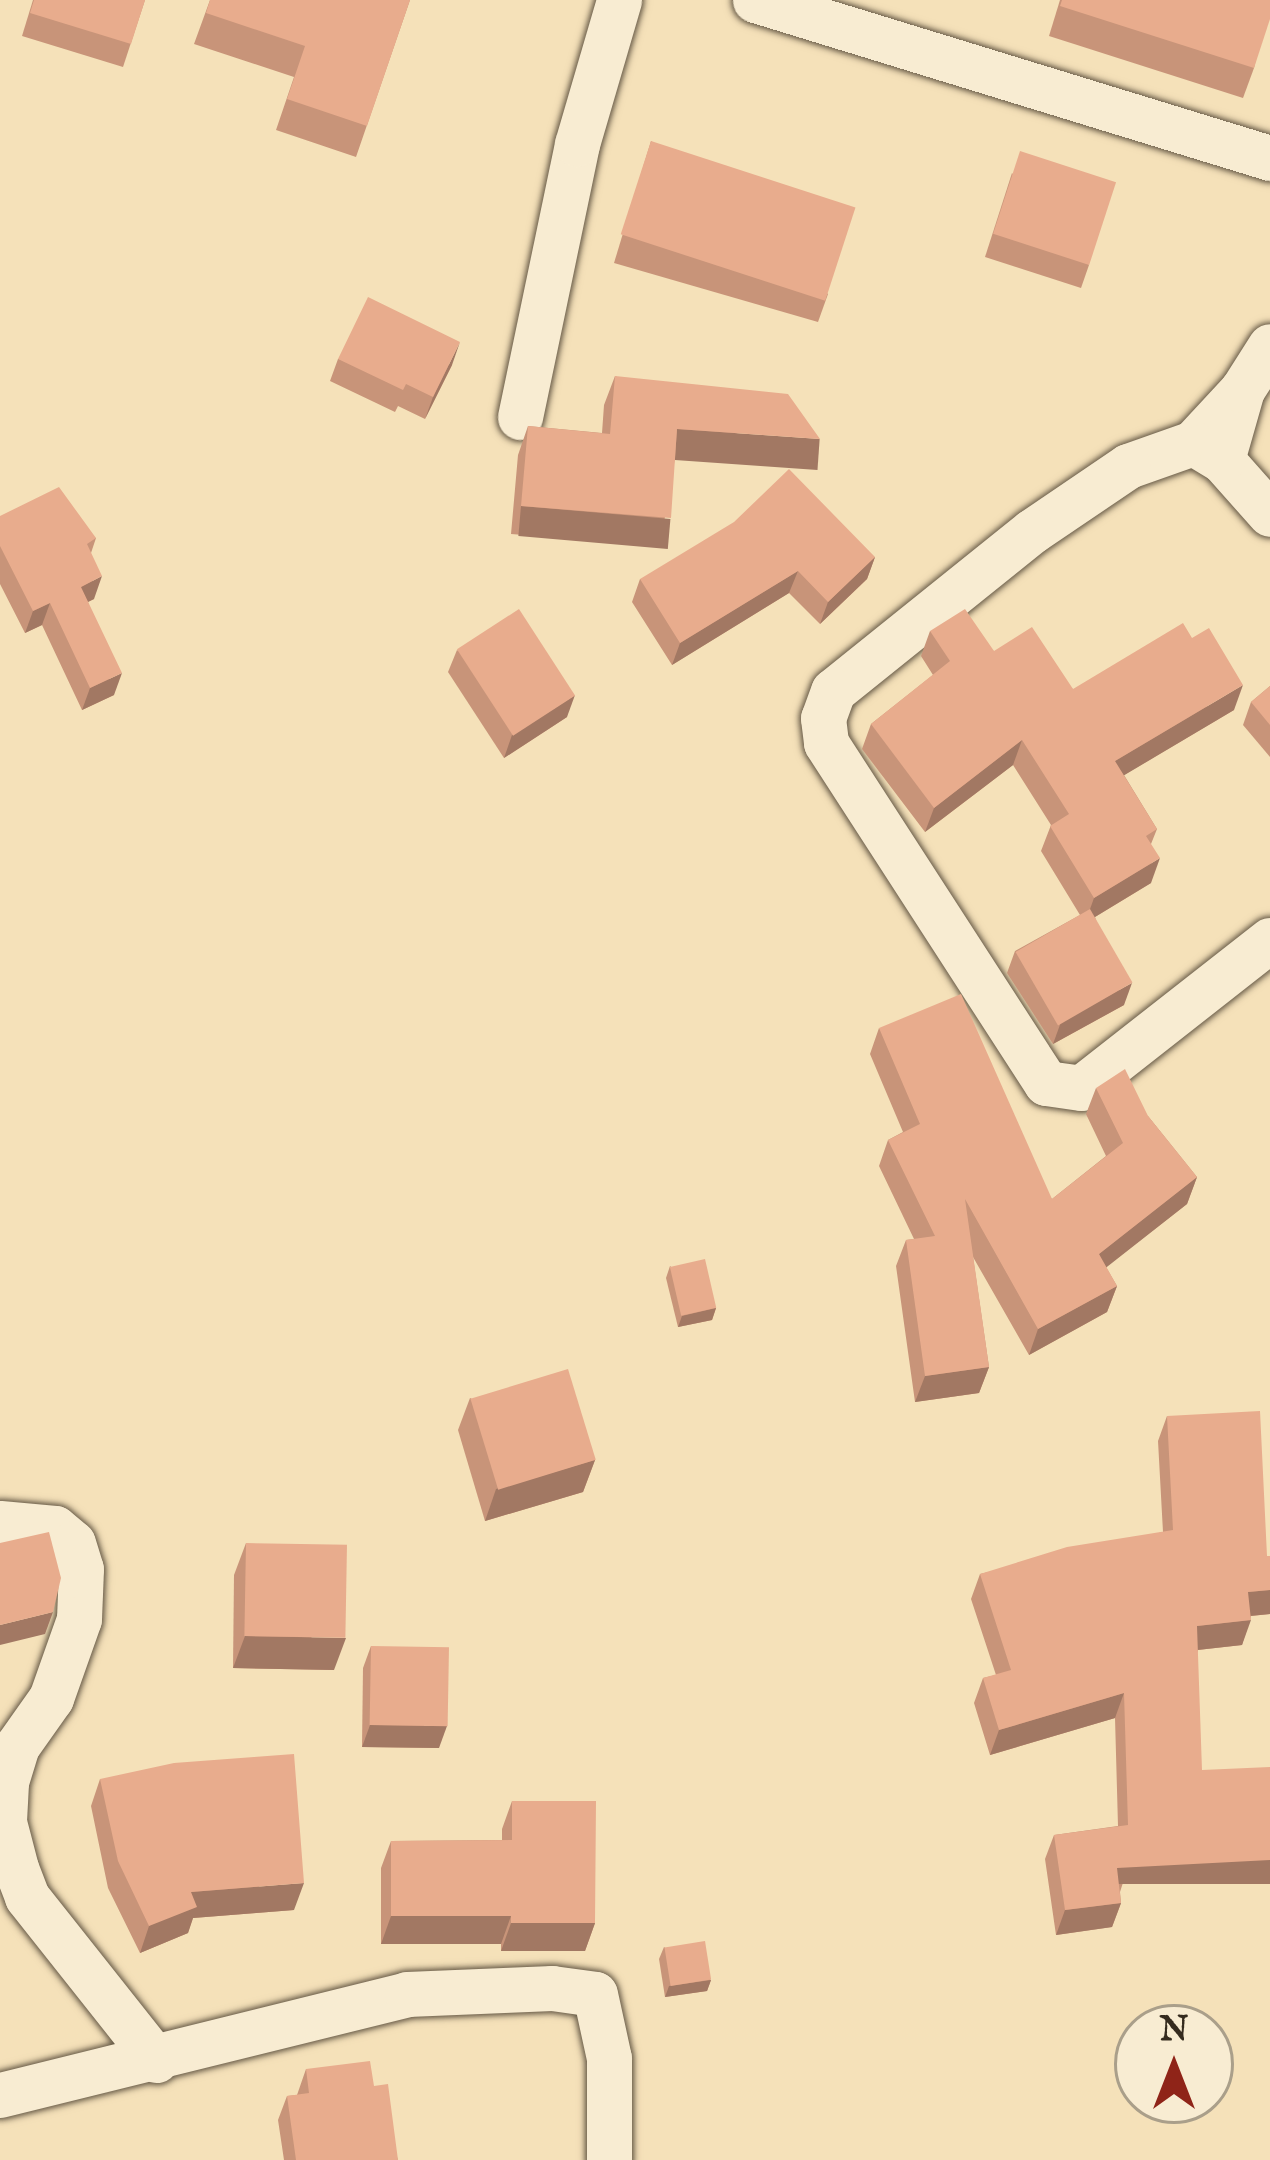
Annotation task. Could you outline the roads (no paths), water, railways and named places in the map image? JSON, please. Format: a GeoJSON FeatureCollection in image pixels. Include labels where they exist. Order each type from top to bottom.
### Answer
{"type":"FeatureCollection","features":[{"type":"Feature","properties":{"kind":"street"},"geometry":{"type":"LineString","coordinates":[[520,417],[577,144],[619,0]]}},
{"type":"Feature","properties":{"kind":"street"},"geometry":{"type":"LineString","coordinates":[[755,0],[1270,158]]}},
{"type":"Feature","properties":{"kind":"street"},"geometry":{"type":"LineString","coordinates":[[1208,452],[1270,346]]}},
{"type":"Feature","properties":{"kind":"street"},"geometry":{"type":"LineString","coordinates":[[1208,452],[1270,514]]}},
{"type":"Feature","properties":{"kind":"street"},"geometry":{"type":"LineString","coordinates":[[1208,452],[1128,466],[1052,518],[833,691],[823,718],[826,743],[1046,1083],[1082,1088],[1270,940]]}},
{"type":"Feature","properties":{"kind":"street"},"geometry":{"type":"LineString","coordinates":[[0,1523],[55,1528],[73,1543],[82,1569],[79,1619],[51,1698],[17,1746],[6,1783],[4,1822],[16,1868],[27,1897],[156,2060]]}},
{"type":"Feature","properties":{"kind":"street"},"geometry":{"type":"LineString","coordinates":[[0,2096],[407,1994],[552,1988],[595,1994],[609,2058],[609,2160]]}}]}
